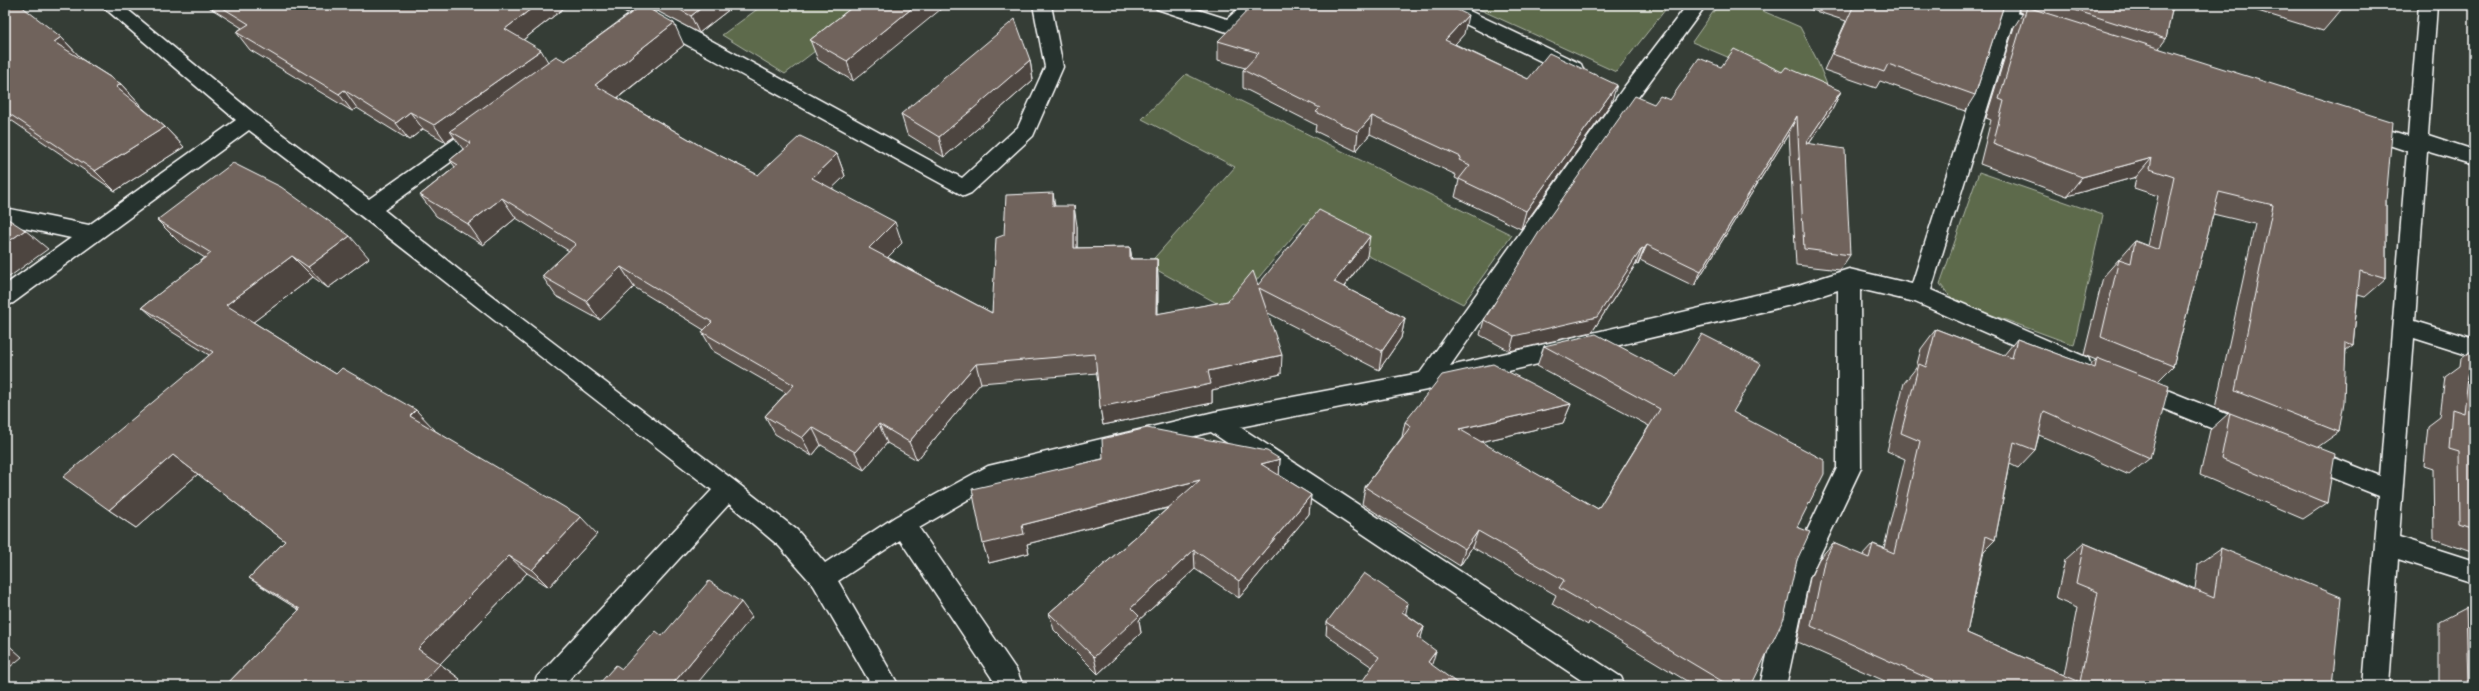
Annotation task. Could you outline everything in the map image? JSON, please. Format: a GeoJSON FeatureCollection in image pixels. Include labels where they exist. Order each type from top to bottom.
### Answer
{"type":"FeatureCollection","features":[{"type":"Feature","properties":{"kind":"street"},"geometry":{"type":"LineString","coordinates":[[110,5],[249,120],[369,210],[471,292],[728,489],[788,538],[823,578],[886,686]]}},
{"type":"Feature","properties":{"kind":"street"},"geometry":{"type":"LineString","coordinates":[[643,13],[964,188],[1026,130],[1054,67],[1042,5]]}},
{"type":"Feature","properties":{"kind":"street"},"geometry":{"type":"LineString","coordinates":[[1163,5],[1230,28],[1255,5]]}},
{"type":"Feature","properties":{"kind":"street"},"geometry":{"type":"LineString","coordinates":[[1441,5],[1587,75]]}},
{"type":"Feature","properties":{"kind":"street"},"geometry":{"type":"LineString","coordinates":[[1427,381],[1622,92],[1697,5]]}},
{"type":"Feature","properties":{"kind":"street"},"geometry":{"type":"LineString","coordinates":[[1972,5],[2009,11],[2067,35]]}},
{"type":"Feature","properties":{"kind":"street"},"geometry":{"type":"LineString","coordinates":[[2376,686],[2390,490],[2419,143],[2428,5]]}},
{"type":"Feature","properties":{"kind":"street"},"geometry":{"type":"LineString","coordinates":[[1919,294],[2009,11]]}},
{"type":"Feature","properties":{"kind":"street"},"geometry":{"type":"LineString","coordinates":[[369,210],[497,118]]}},
{"type":"Feature","properties":{"kind":"street"},"geometry":{"type":"LineString","coordinates":[[5,297],[249,120]]}},
{"type":"Feature","properties":{"kind":"street"},"geometry":{"type":"LineString","coordinates":[[2344,123],[2474,158]]}},
{"type":"Feature","properties":{"kind":"street"},"geometry":{"type":"LineString","coordinates":[[5,216],[91,234]]}},
{"type":"Feature","properties":{"kind":"street"},"geometry":{"type":"LineString","coordinates":[[1773,686],[1797,577],[1849,468],[1849,278]]}},
{"type":"Feature","properties":{"kind":"street"},"geometry":{"type":"LineString","coordinates":[[823,578],[903,525],[988,476],[1214,422],[1427,381],[1796,295],[1849,278],[1919,294],[2098,372]]}},
{"type":"Feature","properties":{"kind":"street"},"geometry":{"type":"LineString","coordinates":[[2404,326],[2474,348]]}},
{"type":"Feature","properties":{"kind":"street"},"geometry":{"type":"LineString","coordinates":[[2120,381],[2266,440]]}},
{"type":"Feature","properties":{"kind":"street"},"geometry":{"type":"LineString","coordinates":[[1214,422],[1612,686]]}},
{"type":"Feature","properties":{"kind":"street"},"geometry":{"type":"LineString","coordinates":[[2288,449],[2390,490]]}},
{"type":"Feature","properties":{"kind":"street"},"geometry":{"type":"LineString","coordinates":[[546,686],[728,489]]}},
{"type":"Feature","properties":{"kind":"street"},"geometry":{"type":"LineString","coordinates":[[903,525],[1008,680],[1010,686]]}},
{"type":"Feature","properties":{"kind":"street"},"geometry":{"type":"LineString","coordinates":[[2386,544],[2474,572]]}},
{"type":"Feature","properties":{"kind":"green space"},"geometry":{"type":"Polygon","coordinates":[[[763,5],[875,5],[785,74],[722,35],[763,5]]]}},
{"type":"Feature","properties":{"kind":"green space"},"geometry":{"type":"Polygon","coordinates":[[[1470,5],[1669,5],[1616,72],[1470,5]]]}},
{"type":"Feature","properties":{"kind":"green space"},"geometry":{"type":"Polygon","coordinates":[[[1718,5],[1749,5],[1800,27],[1817,60],[1834,102],[1692,42],[1718,5]]]}},
{"type":"Feature","properties":{"kind":"green space"},"geometry":{"type":"Polygon","coordinates":[[[1186,74],[1512,235],[1463,304],[1304,223],[1231,311],[1148,265],[1235,167],[1142,119],[1186,74]]]}},
{"type":"Feature","properties":{"kind":"green space"},"geometry":{"type":"Polygon","coordinates":[[[1979,172],[2103,215],[2074,345],[1954,301],[1940,284],[1979,172]]]}},
{"type":"Feature","properties":{"kind":"building"},"geometry":{"type":"Polygon","coordinates":[[[5,5],[20,5],[61,37],[54,42],[121,84],[116,87],[165,127],[95,171],[5,111],[5,5]]]}},
{"type":"Feature","properties":{"kind":"building"},"geometry":{"type":"Polygon","coordinates":[[[218,5],[536,5],[505,29],[541,50],[434,125],[410,112],[396,123],[344,90],[339,94],[236,32],[249,24],[218,5]]]}},
{"type":"Feature","properties":{"kind":"building"},"geometry":{"type":"Polygon","coordinates":[[[640,5],[674,23],[595,85],[699,145],[758,175],[800,136],[837,154],[812,178],[895,222],[869,248],[992,313],[996,238],[1004,235],[1006,195],[1053,193],[1053,206],[1074,206],[1074,248],[1130,247],[1130,259],[1157,259],[1156,314],[1228,301],[1253,271],[1258,285],[1319,210],[1370,236],[1334,282],[1405,318],[1382,351],[1259,288],[1282,355],[1208,371],[1211,384],[1100,407],[1095,354],[976,364],[909,442],[879,424],[855,452],[812,427],[802,438],[765,416],[794,385],[702,332],[712,322],[621,267],[586,301],[542,276],[576,244],[502,198],[468,224],[420,195],[458,165],[450,160],[471,143],[450,131],[556,56],[565,61],[641,6],[640,5]]]}},
{"type":"Feature","properties":{"kind":"building"},"geometry":{"type":"Polygon","coordinates":[[[671,5],[705,5],[691,16],[671,5]]]}},
{"type":"Feature","properties":{"kind":"building"},"geometry":{"type":"Polygon","coordinates":[[[855,5],[916,5],[847,61],[810,40],[855,5]]]}},
{"type":"Feature","properties":{"kind":"building"},"geometry":{"type":"Polygon","coordinates":[[[1253,5],[1447,5],[1468,15],[1445,40],[1528,79],[1549,53],[1617,85],[1526,211],[1459,179],[1470,165],[1459,160],[1461,157],[1372,116],[1358,132],[1316,112],[1320,108],[1243,70],[1259,53],[1218,41],[1253,5]]]}},
{"type":"Feature","properties":{"kind":"building"},"geometry":{"type":"Polygon","coordinates":[[[1854,5],[2004,5],[1975,95],[1888,64],[1884,72],[1832,54],[1854,5]]]}},
{"type":"Feature","properties":{"kind":"building"},"geometry":{"type":"Polygon","coordinates":[[[2059,5],[2173,5],[2166,39],[2059,5]]]}},
{"type":"Feature","properties":{"kind":"building"},"geometry":{"type":"Polygon","coordinates":[[[2323,5],[2342,5],[2341,10],[2323,5]]]}},
{"type":"Feature","properties":{"kind":"building"},"geometry":{"type":"Polygon","coordinates":[[[2027,7],[2393,122],[2386,200],[2386,279],[2360,271],[2353,345],[2346,342],[2344,402],[2339,432],[2235,391],[2273,205],[2219,192],[2173,366],[2101,337],[2119,259],[2131,263],[2135,241],[2159,250],[2174,177],[2150,169],[2152,158],[2082,177],[1993,144],[2004,101],[1999,99],[2027,7]]]}},
{"type":"Feature","properties":{"kind":"building"},"geometry":{"type":"Polygon","coordinates":[[[1015,19],[1030,60],[973,109],[939,137],[901,114],[1015,19]]]}},
{"type":"Feature","properties":{"kind":"building"},"geometry":{"type":"Polygon","coordinates":[[[1734,49],[1782,72],[1786,67],[1841,91],[1806,143],[1845,149],[1850,255],[1804,249],[1797,116],[1701,271],[1647,245],[1644,249],[1642,248],[1597,317],[1514,336],[1484,320],[1541,229],[1635,96],[1654,104],[1660,96],[1670,100],[1699,58],[1721,67],[1734,49]]]}},
{"type":"Feature","properties":{"kind":"building"},"geometry":{"type":"Polygon","coordinates":[[[233,163],[281,187],[350,236],[308,267],[292,256],[226,305],[336,374],[342,368],[416,410],[410,416],[581,517],[532,570],[509,556],[418,649],[440,664],[419,686],[225,686],[300,609],[249,578],[285,541],[173,455],[109,510],[63,477],[213,352],[142,307],[211,253],[157,220],[233,163]]]}},
{"type":"Feature","properties":{"kind":"building"},"geometry":{"type":"Polygon","coordinates":[[[5,217],[25,230],[5,244],[5,217]]]}},
{"type":"Feature","properties":{"kind":"building"},"geometry":{"type":"Polygon","coordinates":[[[1936,329],[2012,358],[2017,339],[2095,368],[2097,358],[2169,386],[2150,458],[2044,411],[2035,450],[2014,442],[1995,540],[1986,536],[1967,633],[2080,682],[2098,592],[2076,583],[2084,543],[2214,598],[2221,548],[2341,597],[2332,686],[1945,686],[1811,626],[1824,562],[1833,543],[1869,558],[1873,544],[1894,553],[1920,441],[1901,433],[1919,364],[1926,367],[1936,329]]]}},
{"type":"Feature","properties":{"kind":"building"},"geometry":{"type":"Polygon","coordinates":[[[1596,334],[1676,376],[1702,334],[1761,364],[1733,412],[1824,460],[1824,474],[1797,527],[1810,532],[1797,560],[1784,618],[1751,686],[1730,686],[1598,607],[1596,609],[1559,588],[1564,580],[1478,531],[1465,549],[1365,487],[1411,426],[1405,422],[1442,375],[1493,364],[1571,404],[1459,429],[1598,509],[1660,409],[1544,346],[1596,334]]]}},
{"type":"Feature","properties":{"kind":"building"},"geometry":{"type":"Polygon","coordinates":[[[2470,359],[2474,361],[2474,528],[2460,523],[2459,452],[2449,449],[2452,409],[2464,413],[2470,359]]]}},
{"type":"Feature","properties":{"kind":"building"},"geometry":{"type":"Polygon","coordinates":[[[2230,413],[2335,454],[2327,503],[2221,459],[2230,413]]]}},
{"type":"Feature","properties":{"kind":"building"},"geometry":{"type":"Polygon","coordinates":[[[1147,428],[1267,451],[1280,459],[1261,464],[1311,495],[1239,581],[1194,550],[1131,608],[1139,616],[1094,657],[1049,613],[1200,480],[1022,525],[1024,534],[983,544],[972,489],[1103,459],[1102,439],[1147,428]]]}},
{"type":"Feature","properties":{"kind":"building"},"geometry":{"type":"Polygon","coordinates":[[[1364,573],[1408,603],[1402,612],[1424,627],[1417,637],[1436,651],[1428,662],[1461,686],[1359,686],[1379,657],[1327,622],[1364,573]]]}},
{"type":"Feature","properties":{"kind":"building"},"geometry":{"type":"Polygon","coordinates":[[[709,581],[741,602],[671,686],[597,686],[616,665],[622,669],[656,631],[662,636],[709,581]]]}},
{"type":"Feature","properties":{"kind":"building"},"geometry":{"type":"Polygon","coordinates":[[[2466,608],[2474,611],[2474,686],[2468,686],[2466,608]]]}}]}
